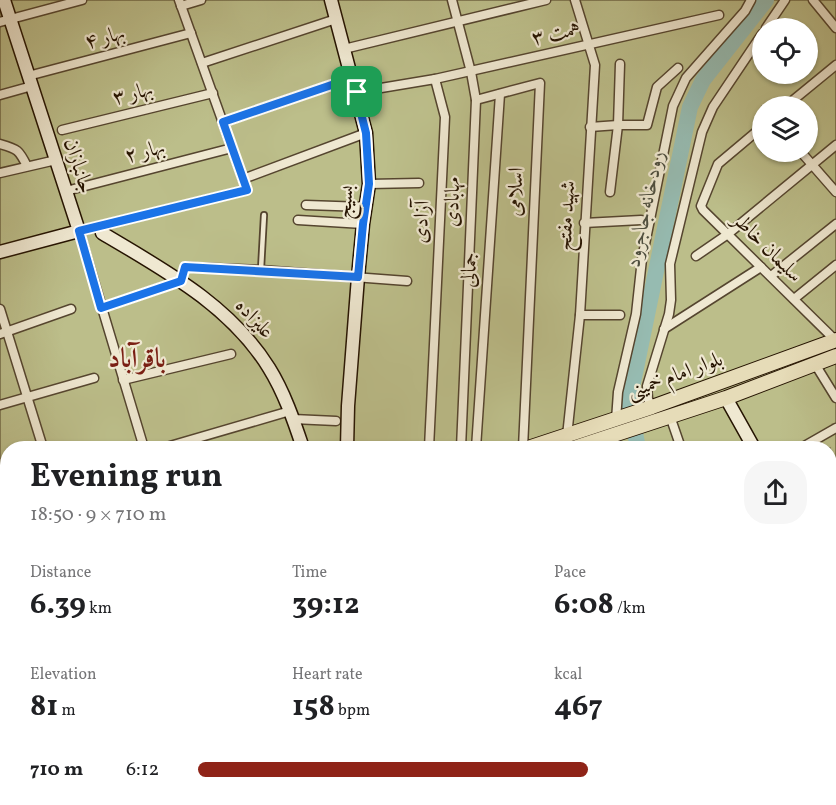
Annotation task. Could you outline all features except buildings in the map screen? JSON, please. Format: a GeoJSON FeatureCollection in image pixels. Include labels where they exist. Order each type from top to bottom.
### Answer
{"type":"FeatureCollection","features":[{"type":"Feature","properties":{"kind":"main road","name":"بلوار امام خمینی"},"geometry":{"type":"LineString","coordinates":[[589,441],[835,340]]}},
{"type":"Feature","properties":{"kind":"main road","name":"بلوار امام خمینی"},"geometry":{"type":"LineString","coordinates":[[654,414],[670,416],[726,398],[836,356]]}},
{"type":"Feature","properties":{"kind":"main road","name":"بلوار امام خمینی"},"geometry":{"type":"LineString","coordinates":[[551,441],[567,436],[609,432]]}},
{"type":"Feature","properties":{"kind":"street","name":"جانبازان"},"geometry":{"type":"LineString","coordinates":[[4,0],[5,20],[30,81],[56,160],[142,441]]}},
{"type":"Feature","properties":{"kind":"street"},"geometry":{"type":"LineString","coordinates":[[5,20],[82,0]]}},
{"type":"Feature","properties":{"kind":"street"},"geometry":{"type":"LineString","coordinates":[[0,252],[247,190],[180,3],[201,0]]}},
{"type":"Feature","properties":{"kind":"street","name":"بسیج"},"geometry":{"type":"LineString","coordinates":[[331,0],[366,133],[369,184],[358,277],[347,441]]}},
{"type":"Feature","properties":{"kind":"street"},"geometry":{"type":"LineString","coordinates":[[452,0],[476,100]]}},
{"type":"Feature","properties":{"kind":"street"},"geometry":{"type":"LineString","coordinates":[[344,49],[546,0]]}},
{"type":"Feature","properties":{"kind":"street","name":"شهید مفتح"},"geometry":{"type":"LineString","coordinates":[[567,436],[580,315],[595,65],[587,46],[575,0]]}},
{"type":"Feature","properties":{"kind":"street"},"geometry":{"type":"LineString","coordinates":[[609,432],[636,314],[642,259],[673,106],[686,78],[745,11],[751,0]]}},
{"type":"Feature","properties":{"kind":"street"},"geometry":{"type":"LineString","coordinates":[[773,18],[785,0]]}},
{"type":"Feature","properties":{"kind":"street"},"geometry":{"type":"LineString","coordinates":[[813,0],[836,28]]}},
{"type":"Feature","properties":{"kind":"street","name":"همت ۳"},"geometry":{"type":"LineString","coordinates":[[435,79],[719,15]]}},
{"type":"Feature","properties":{"kind":"street"},"geometry":{"type":"LineString","coordinates":[[202,63],[336,19]]}},
{"type":"Feature","properties":{"kind":"street","name":"بهار ۴"},"geometry":{"type":"LineString","coordinates":[[0,95],[30,81],[191,33]]}},
{"type":"Feature","properties":{"kind":"street"},"geometry":{"type":"LineString","coordinates":[[654,414],[648,399],[647,386],[671,300],[670,264],[702,132],[713,107],[752,49]]}},
{"type":"Feature","properties":{"kind":"street"},"geometry":{"type":"LineString","coordinates":[[610,192],[618,125],[620,64]]}},
{"type":"Feature","properties":{"kind":"street"},"geometry":{"type":"LineString","coordinates":[[798,96],[836,65]]}},
{"type":"Feature","properties":{"kind":"street"},"geometry":{"type":"LineString","coordinates":[[590,127],[647,125],[657,87],[678,68]]}},
{"type":"Feature","properties":{"kind":"street"},"geometry":{"type":"LineString","coordinates":[[223,122],[352,78]]}},
{"type":"Feature","properties":{"kind":"street"},"geometry":{"type":"LineString","coordinates":[[357,92],[435,79]]}},
{"type":"Feature","properties":{"kind":"street","name":"آزادی"},"geometry":{"type":"LineString","coordinates":[[429,441],[445,117],[435,79]]}},
{"type":"Feature","properties":{"kind":"street","name":"اسلامی"},"geometry":{"type":"LineString","coordinates":[[476,100],[540,83],[522,441]]}},
{"type":"Feature","properties":{"kind":"street","name":"بهار ۳"},"geometry":{"type":"LineString","coordinates":[[62,130],[213,93]]}},
{"type":"Feature","properties":{"kind":"street","name":"جمالی"},"geometry":{"type":"LineString","coordinates":[[476,441],[500,93]]}},
{"type":"Feature","properties":{"kind":"street","name":"مهابادی"},"geometry":{"type":"LineString","coordinates":[[461,441],[476,100]]}},
{"type":"Feature","properties":{"kind":"street"},"geometry":{"type":"LineString","coordinates":[[243,179],[366,133]]}},
{"type":"Feature","properties":{"kind":"street","name":"سلیمان خاطر"},"geometry":{"type":"LineString","coordinates":[[752,136],[718,165],[701,206],[835,340]]}},
{"type":"Feature","properties":{"kind":"street"},"geometry":{"type":"LineString","coordinates":[[0,144],[20,152],[27,166]]}},
{"type":"Feature","properties":{"kind":"street"},"geometry":{"type":"LineString","coordinates":[[696,256],[728,234],[836,145]]}},
{"type":"Feature","properties":{"kind":"street","name":"بهار ۲"},"geometry":{"type":"LineString","coordinates":[[66,191],[232,148]]}},
{"type":"Feature","properties":{"kind":"street"},"geometry":{"type":"LineString","coordinates":[[0,174],[56,160]]}},
{"type":"Feature","properties":{"kind":"street"},"geometry":{"type":"LineString","coordinates":[[813,164],[836,192]]}},
{"type":"Feature","properties":{"kind":"street"},"geometry":{"type":"LineString","coordinates":[[369,184],[419,183]]}},
{"type":"Feature","properties":{"kind":"street"},"geometry":{"type":"LineString","coordinates":[[306,205],[365,207]]}},
{"type":"Feature","properties":{"kind":"street"},"geometry":{"type":"LineString","coordinates":[[298,220],[363,224]]}},
{"type":"Feature","properties":{"kind":"street"},"geometry":{"type":"LineString","coordinates":[[584,223],[640,220]]}},
{"type":"Feature","properties":{"kind":"street"},"geometry":{"type":"LineString","coordinates":[[771,276],[836,224]]}},
{"type":"Feature","properties":{"kind":"street","name":"علیزاده"},"geometry":{"type":"LineString","coordinates":[[102,233],[181,281],[214,305],[246,336],[271,370],[300,441]]}},
{"type":"Feature","properties":{"kind":"street"},"geometry":{"type":"LineString","coordinates":[[794,299],[836,266]]}},
{"type":"Feature","properties":{"kind":"street"},"geometry":{"type":"LineString","coordinates":[[101,308],[181,281],[185,267],[407,281]]}},
{"type":"Feature","properties":{"kind":"street"},"geometry":{"type":"LineString","coordinates":[[664,329],[761,267]]}},
{"type":"Feature","properties":{"kind":"street"},"geometry":{"type":"LineString","coordinates":[[0,309],[4,333],[41,441]]}},
{"type":"Feature","properties":{"kind":"street"},"geometry":{"type":"LineString","coordinates":[[4,333],[71,309]]}},
{"type":"Feature","properties":{"kind":"street"},"geometry":{"type":"LineString","coordinates":[[580,315],[620,315]]}},
{"type":"Feature","properties":{"kind":"street"},"geometry":{"type":"LineString","coordinates":[[123,380],[231,354]]}},
{"type":"Feature","properties":{"kind":"street"},"geometry":{"type":"LineString","coordinates":[[815,364],[836,398]]}},
{"type":"Feature","properties":{"kind":"street"},"geometry":{"type":"LineString","coordinates":[[0,405],[94,378]]}},
{"type":"Feature","properties":{"kind":"street"},"geometry":{"type":"LineString","coordinates":[[726,398],[750,441]]}},
{"type":"Feature","properties":{"kind":"street"},"geometry":{"type":"LineString","coordinates":[[190,441],[291,415],[336,421]]}},
{"type":"Feature","properties":{"kind":"street"},"geometry":{"type":"LineString","coordinates":[[670,416],[679,441]]}},
{"type":"Feature","properties":{"kind":"street"},"geometry":{"type":"LineString","coordinates":[[813,441],[836,428]]}},
{"type":"Feature","properties":{"kind":"lane"},"geometry":{"type":"LineString","coordinates":[[261,270],[264,215]]}},
{"type":"Feature","properties":{"kind":"green space"},"geometry":{"type":"Polygon","coordinates":[[[0,0],[836,0],[836,441],[0,441],[0,0]]]}},
{"type":"Feature","properties":{"kind":"waterway","name":"رودخانه جاجرود"},"geometry":{"type":"LineString","coordinates":[[637,441],[629,402],[690,107],[703,80],[766,0]]}},
{"type":"Feature","properties":{"kind":"district","name":"باقرآباد"},"geometry":{"type":"Point","coordinates":[137,360]}},
{"type":"Feature","properties":{"kind":"route"},"geometry":{"type":"LineString","coordinates":[[352,78],[357,92],[366,133],[369,184],[358,277],[185,267],[181,281],[101,308],[79,231],[247,190],[223,122],[352,78]]}}]}
